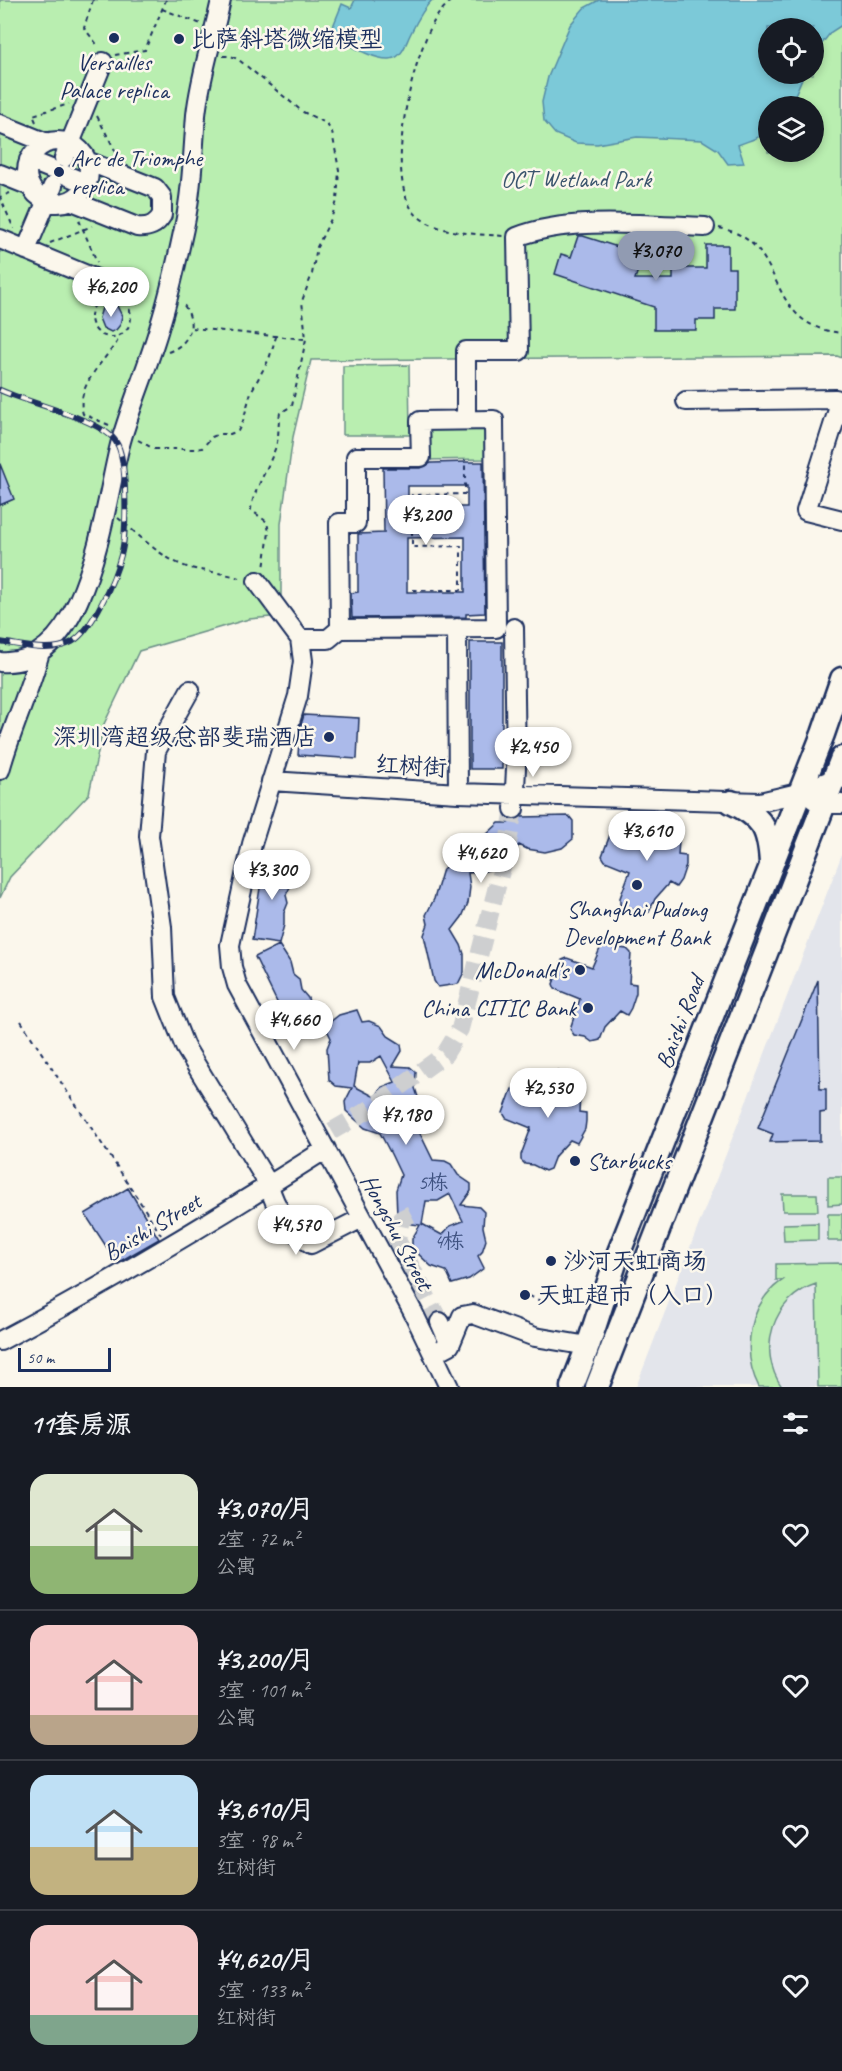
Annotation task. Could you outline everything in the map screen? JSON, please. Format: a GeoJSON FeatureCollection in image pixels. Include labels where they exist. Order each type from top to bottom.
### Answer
{"type":"FeatureCollection","features":[{"type":"Feature","properties":{"kind":"main road","name":"Baishi Road"},"geometry":{"type":"LineString","coordinates":[[572,1387],[620,1249],[823,734],[842,679]]}},
{"type":"Feature","properties":{"kind":"main road"},"geometry":{"type":"LineString","coordinates":[[598,1386],[833,804],[839,772]]}},
{"type":"Feature","properties":{"kind":"main road"},"geometry":{"type":"LineString","coordinates":[[731,802],[748,810],[763,825],[768,836],[771,864]]}},
{"type":"Feature","properties":{"kind":"street"},"geometry":{"type":"LineString","coordinates":[[0,662],[28,658],[40,652],[54,639],[69,617],[85,586],[101,536],[111,478],[124,431],[169,296],[185,225],[195,151],[196,114],[221,0]]}},
{"type":"Feature","properties":{"kind":"street"},"geometry":{"type":"LineString","coordinates":[[26,250],[88,99],[103,53]]}},
{"type":"Feature","properties":{"kind":"street"},"geometry":{"type":"LineString","coordinates":[[0,123],[47,143]]}},
{"type":"Feature","properties":{"kind":"street"},"geometry":{"type":"LineString","coordinates":[[0,174],[30,186],[40,198],[58,172],[78,148],[87,161],[89,168],[87,184],[72,201],[55,204],[58,172],[63,141],[47,143],[39,147],[29,160],[27,169],[30,186]]}},
{"type":"Feature","properties":{"kind":"street"},"geometry":{"type":"LineString","coordinates":[[29,160],[87,184]]}},
{"type":"Feature","properties":{"kind":"street"},"geometry":{"type":"LineString","coordinates":[[72,201],[143,228],[154,224],[162,214],[164,204],[159,193],[149,185],[87,161]]}},
{"type":"Feature","properties":{"kind":"street"},"geometry":{"type":"LineString","coordinates":[[162,214],[185,225]]}},
{"type":"Feature","properties":{"kind":"street"},"geometry":{"type":"LineString","coordinates":[[466,420],[466,351],[519,351],[518,237],[537,229],[570,225],[705,227]]}},
{"type":"Feature","properties":{"kind":"street"},"geometry":{"type":"LineString","coordinates":[[0,238],[109,290]]}},
{"type":"Feature","properties":{"kind":"street"},"geometry":{"type":"LineString","coordinates":[[686,400],[836,399],[838,410],[806,511],[842,520]]}},
{"type":"Feature","properties":{"kind":"street"},"geometry":{"type":"LineString","coordinates":[[257,581],[300,639],[328,639],[340,629],[496,628],[494,420],[420,421],[421,457],[356,457],[356,523],[339,523],[340,629]]}},
{"type":"Feature","properties":{"kind":"street"},"geometry":{"type":"LineString","coordinates":[[457,628],[458,793]]}},
{"type":"Feature","properties":{"kind":"street"},"geometry":{"type":"LineString","coordinates":[[514,628],[515,802]]}},
{"type":"Feature","properties":{"kind":"street","name":"Hongshu Street"},"geometry":{"type":"LineString","coordinates":[[300,639],[303,661],[298,696],[252,844],[230,945],[232,967],[237,985],[326,1139],[362,1218],[449,1387]]}},
{"type":"Feature","properties":{"kind":"street"},"geometry":{"type":"LineString","coordinates":[[0,770],[40,652]]}},
{"type":"Feature","properties":{"kind":"street"},"geometry":{"type":"LineString","coordinates":[[190,690],[156,751],[155,762],[149,836],[162,927],[165,997],[185,1047],[269,1185],[272,1198],[284,1218],[298,1234],[310,1244],[362,1218]]}},
{"type":"Feature","properties":{"kind":"street","name":"红树街"},"geometry":{"type":"LineString","coordinates":[[271,781],[458,793],[515,802],[760,802],[798,793],[839,772]]}},
{"type":"Feature","properties":{"kind":"street"},"geometry":{"type":"LineString","coordinates":[[798,793],[833,804]]}},
{"type":"Feature","properties":{"kind":"street","name":"Baishi Street"},"geometry":{"type":"LineString","coordinates":[[0,1341],[54,1313],[269,1185],[326,1139]]}},
{"type":"Feature","properties":{"kind":"street"},"geometry":{"type":"LineString","coordinates":[[433,1354],[448,1326],[462,1316],[473,1314],[535,1337],[588,1346]]}},
{"type":"Feature","properties":{"kind":"path"},"geometry":{"type":"LineString","coordinates":[[93,0],[84,28],[103,53],[116,55],[144,50],[166,0]]}},
{"type":"Feature","properties":{"kind":"path"},"geometry":{"type":"LineString","coordinates":[[451,0],[436,18],[425,41],[408,94],[403,121],[401,154],[405,194],[410,207],[419,217],[434,226],[455,231],[518,237]]}},
{"type":"Feature","properties":{"kind":"path"},"geometry":{"type":"LineString","coordinates":[[162,9],[215,29]]}},
{"type":"Feature","properties":{"kind":"path"},"geometry":{"type":"LineString","coordinates":[[107,508],[155,549],[186,567],[231,574],[257,581],[263,572],[269,532],[267,522],[251,510],[251,503],[263,480],[278,441],[277,429],[280,413],[292,406],[306,339],[302,301],[312,274],[317,247],[337,201],[339,170],[332,132],[326,123],[303,111],[239,60],[231,56],[208,55]]}},
{"type":"Feature","properties":{"kind":"path"},"geometry":{"type":"LineString","coordinates":[[33,115],[88,99],[129,177]]}},
{"type":"Feature","properties":{"kind":"path"},"geometry":{"type":"LineString","coordinates":[[0,197],[26,250],[112,217]]}},
{"type":"Feature","properties":{"kind":"path"},"geometry":{"type":"LineString","coordinates":[[72,201],[109,290],[124,302],[130,314],[129,326],[119,335],[117,342],[82,393],[80,404],[83,414],[124,431],[154,449],[202,448],[212,437],[238,431],[251,392],[269,359],[276,337]]}},
{"type":"Feature","properties":{"kind":"path"},"geometry":{"type":"LineString","coordinates":[[705,227],[736,231],[751,241],[764,257],[782,297],[795,312],[817,328],[842,333]]}},
{"type":"Feature","properties":{"kind":"path"},"geometry":{"type":"LineString","coordinates":[[109,290],[106,298],[96,305],[92,317],[93,323],[95,329],[106,336],[119,335]]}},
{"type":"Feature","properties":{"kind":"path"},"geometry":{"type":"LineString","coordinates":[[152,352],[175,350],[186,340],[192,328],[186,308],[177,299],[169,296]]}},
{"type":"Feature","properties":{"kind":"path"},"geometry":{"type":"LineString","coordinates":[[192,328],[306,339]]}},
{"type":"Feature","properties":{"kind":"path"},"geometry":{"type":"LineString","coordinates":[[413,590],[461,590],[463,557],[461,546],[412,547],[412,495],[465,494],[465,460]]}},
{"type":"Feature","properties":{"kind":"path"},"geometry":{"type":"LineString","coordinates":[[21,1021],[168,1245]]}},
{"type":"Feature","properties":{"kind":"path"},"geometry":{"type":"LineString","coordinates":[[529,1296],[541,1301]]}},
{"type":"Feature","properties":{"kind":"shaded area"},"geometry":{"type":"Polygon","coordinates":[[[842,854],[842,1387],[636,1387],[842,854]]]}},
{"type":"Feature","properties":{"kind":"green space","name":"OCT Wetland Park"},"geometry":{"type":"Polygon","coordinates":[[[0,0],[842,0],[842,358],[837,356],[311,360],[293,437],[281,524],[281,616],[249,619],[139,651],[104,724],[89,794],[10,877],[0,898],[0,0]]]}},
{"type":"Feature","properties":{"kind":"green space"},"geometry":{"type":"Polygon","coordinates":[[[409,365],[410,435],[343,435],[343,366],[409,365]]]}},
{"type":"Feature","properties":{"kind":"green space"},"geometry":{"type":"Polygon","coordinates":[[[485,427],[486,459],[427,460],[427,428],[485,427]]]}},
{"type":"Feature","properties":{"kind":"green space"},"geometry":{"type":"Polygon","coordinates":[[[828,1177],[842,1177],[842,1204],[828,1205],[828,1177]]]}},
{"type":"Feature","properties":{"kind":"green space"},"geometry":{"type":"Polygon","coordinates":[[[782,1194],[817,1194],[818,1211],[783,1211],[782,1194]]]}},
{"type":"Feature","properties":{"kind":"green space"},"geometry":{"type":"Polygon","coordinates":[[[828,1214],[842,1214],[842,1241],[828,1241],[828,1214]]]}},
{"type":"Feature","properties":{"kind":"green space"},"geometry":{"type":"Polygon","coordinates":[[[818,1223],[818,1240],[784,1241],[783,1224],[818,1223]]]}},
{"type":"Feature","properties":{"kind":"green space"},"geometry":{"type":"Polygon","coordinates":[[[842,1263],[842,1387],[818,1387],[816,1284],[801,1291],[789,1301],[779,1313],[773,1327],[770,1357],[774,1373],[782,1387],[759,1387],[750,1359],[751,1329],[762,1302],[783,1280],[776,1280],[776,1264],[842,1263]]]}},
{"type":"Feature","properties":{"kind":"water"},"geometry":{"type":"Polygon","coordinates":[[[355,0],[432,0],[425,8],[402,52],[394,58],[387,59],[371,55],[330,34],[342,4],[351,8],[355,0]]]}},
{"type":"Feature","properties":{"kind":"water"},"geometry":{"type":"Polygon","coordinates":[[[599,0],[842,0],[842,25],[831,32],[824,41],[824,18],[758,18],[758,84],[800,84],[795,96],[758,96],[758,137],[738,145],[744,163],[728,164],[718,150],[702,140],[637,137],[597,144],[576,143],[555,134],[544,121],[542,102],[548,77],[570,25],[584,8],[599,0]]]}},
{"type":"Feature","properties":{"kind":"building"},"geometry":{"type":"Polygon","coordinates":[[[578,236],[643,255],[635,279],[673,279],[673,268],[706,268],[706,245],[728,245],[728,268],[735,268],[735,309],[715,309],[715,320],[696,320],[696,330],[654,330],[654,307],[555,274],[561,254],[571,257],[578,236]]]}},
{"type":"Feature","properties":{"kind":"building"},"geometry":{"type":"Polygon","coordinates":[[[108,304],[117,306],[122,316],[120,325],[111,332],[103,328],[99,318],[102,308],[108,304]]]}},
{"type":"Feature","properties":{"kind":"building"},"geometry":{"type":"Polygon","coordinates":[[[483,462],[485,613],[466,614],[466,617],[352,618],[351,593],[358,592],[358,534],[384,533],[383,468],[421,468],[431,463],[483,462]],[[408,486],[408,507],[467,507],[467,486],[408,486]],[[465,537],[407,538],[407,592],[465,592],[465,537]]]}},
{"type":"Feature","properties":{"kind":"building"},"geometry":{"type":"Polygon","coordinates":[[[0,464],[14,499],[0,505],[0,464]]]}},
{"type":"Feature","properties":{"kind":"building"},"geometry":{"type":"Polygon","coordinates":[[[470,642],[502,642],[502,769],[470,769],[470,642]]]}},
{"type":"Feature","properties":{"kind":"building","name":"深圳湾超级总部斐瑞酒店"},"geometry":{"type":"Polygon","coordinates":[[[304,715],[359,718],[357,759],[298,755],[300,728],[304,715]]]}},
{"type":"Feature","properties":{"kind":"building"},"geometry":{"type":"Polygon","coordinates":[[[659,814],[668,820],[677,821],[680,825],[678,855],[686,856],[686,865],[676,887],[669,883],[655,899],[649,912],[642,914],[620,904],[630,871],[605,861],[602,856],[610,835],[614,831],[642,840],[651,816],[659,814]]]}},
{"type":"Feature","properties":{"kind":"building"},"geometry":{"type":"Polygon","coordinates":[[[569,816],[573,821],[573,839],[562,848],[545,852],[519,845],[509,858],[497,867],[482,872],[468,873],[470,887],[468,903],[462,917],[452,930],[464,954],[464,972],[458,984],[438,987],[434,981],[424,935],[428,924],[426,915],[434,899],[443,869],[452,861],[458,850],[486,835],[499,823],[508,823],[521,817],[569,816]]]}},
{"type":"Feature","properties":{"kind":"building"},"geometry":{"type":"Polygon","coordinates":[[[267,855],[274,862],[289,861],[293,867],[289,873],[291,885],[286,895],[288,903],[279,944],[252,940],[267,855]]]}},
{"type":"Feature","properties":{"kind":"building"},"geometry":{"type":"Polygon","coordinates":[[[609,942],[631,953],[629,983],[636,984],[636,993],[627,1015],[620,1011],[605,1027],[600,1040],[592,1042],[585,1037],[574,1035],[570,1029],[580,999],[555,989],[553,984],[562,960],[567,958],[592,967],[602,944],[609,942]]]}},
{"type":"Feature","properties":{"kind":"building"},"geometry":{"type":"Polygon","coordinates":[[[279,945],[290,962],[293,974],[299,979],[301,990],[308,998],[317,1020],[306,1025],[299,1025],[295,1034],[290,1029],[255,957],[279,945]]]}},
{"type":"Feature","properties":{"kind":"building"},"geometry":{"type":"Polygon","coordinates":[[[818,980],[820,1089],[826,1089],[826,1112],[820,1113],[820,1141],[770,1142],[773,1134],[758,1128],[818,980]]]}},
{"type":"Feature","properties":{"kind":"building"},"geometry":{"type":"Polygon","coordinates":[[[357,1010],[362,1022],[369,1021],[381,1026],[388,1036],[401,1044],[402,1051],[393,1066],[410,1067],[416,1072],[415,1088],[419,1100],[412,1117],[433,1160],[451,1164],[458,1175],[471,1184],[471,1191],[461,1205],[479,1207],[484,1212],[483,1227],[486,1240],[478,1256],[484,1268],[469,1279],[452,1284],[446,1271],[431,1266],[412,1248],[412,1239],[420,1225],[404,1223],[397,1216],[396,1190],[401,1175],[391,1154],[380,1133],[365,1128],[346,1111],[345,1102],[352,1088],[336,1086],[329,1080],[327,1048],[331,1038],[325,1026],[339,1015],[357,1010]],[[381,1056],[370,1063],[358,1063],[354,1086],[375,1097],[382,1087],[395,1082],[381,1056]],[[450,1194],[438,1201],[426,1201],[422,1224],[442,1235],[450,1226],[463,1221],[450,1194]]]}},
{"type":"Feature","properties":{"kind":"building"},"geometry":{"type":"Polygon","coordinates":[[[557,1071],[569,1077],[578,1078],[581,1082],[579,1112],[586,1113],[586,1121],[585,1129],[577,1143],[570,1140],[555,1156],[550,1169],[545,1171],[525,1164],[521,1160],[531,1128],[506,1118],[503,1113],[512,1089],[517,1087],[543,1096],[551,1075],[557,1071]]]}},
{"type":"Feature","properties":{"kind":"building"},"geometry":{"type":"Polygon","coordinates":[[[128,1188],[159,1239],[117,1263],[85,1214],[128,1188]]]}},
{"type":"Feature","properties":{"kind":"tunnel"},"geometry":{"type":"LineString","coordinates":[[332,1131],[370,1109],[445,1054],[460,1029],[507,848],[514,809]]}},
{"type":"Feature","properties":{"kind":"tunnel"},"geometry":{"type":"LineString","coordinates":[[411,1214],[401,1219],[397,1240],[440,1322]]}},
{"type":"Feature","properties":{"kind":"railway"},"geometry":{"type":"LineString","coordinates":[[0,390],[63,412],[96,426],[108,434],[116,442],[120,451],[125,497],[121,555],[102,603],[88,627],[80,636],[64,646],[36,648],[0,642]]}},
{"type":"Feature","properties":{"kind":"place","name":"Versailles Palace replica"},"geometry":{"type":"Point","coordinates":[114,38]}},
{"type":"Feature","properties":{"kind":"place","name":"比萨斜塔微缩模型"},"geometry":{"type":"Point","coordinates":[179,39]}},
{"type":"Feature","properties":{"kind":"place","name":"Arc de Triomphe replica"},"geometry":{"type":"Point","coordinates":[59,172]}},
{"type":"Feature","properties":{"kind":"place","name":"深圳湾超级总部斐瑞酒店"},"geometry":{"type":"Point","coordinates":[329,737]}},
{"type":"Feature","properties":{"kind":"place","name":"Shanghai Pudong Development Bank"},"geometry":{"type":"Point","coordinates":[637,885]}},
{"type":"Feature","properties":{"kind":"place","name":"McDonald's"},"geometry":{"type":"Point","coordinates":[580,970]}},
{"type":"Feature","properties":{"kind":"place","name":"China CITIC Bank"},"geometry":{"type":"Point","coordinates":[588,1008]}},
{"type":"Feature","properties":{"kind":"place","name":"Starbucks"},"geometry":{"type":"Point","coordinates":[575,1161]}},
{"type":"Feature","properties":{"kind":"place","name":"沙河天虹商场"},"geometry":{"type":"Point","coordinates":[551,1261]}},
{"type":"Feature","properties":{"kind":"place","name":"天虹超市（入口）"},"geometry":{"type":"Point","coordinates":[525,1295]}}]}
